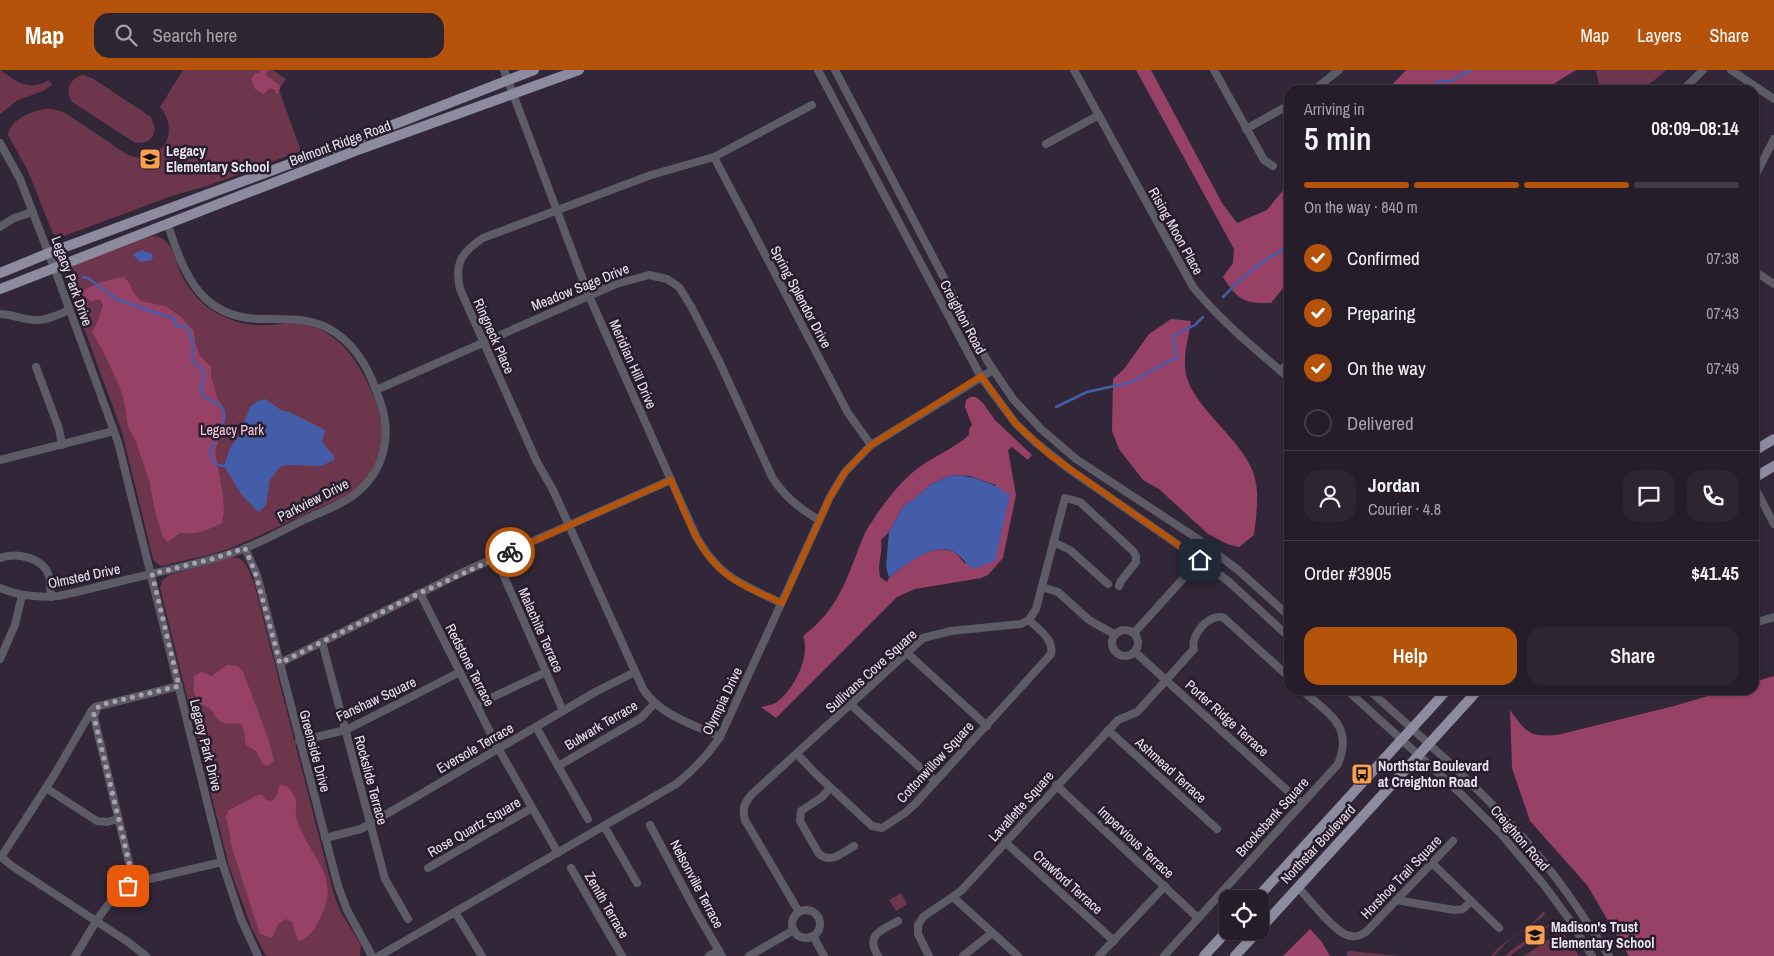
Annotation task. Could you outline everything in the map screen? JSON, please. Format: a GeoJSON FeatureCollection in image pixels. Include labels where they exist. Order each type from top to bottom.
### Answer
{"type":"FeatureCollection","features":[{"type":"Feature","properties":{"kind":"main road","name":"Belmont Ridge Road"},"geometry":{"type":"LineString","coordinates":[[0,273],[49,253],[349,142],[506,75],[534,70]]}},
{"type":"Feature","properties":{"kind":"main road","name":"Belmont Ridge Road"},"geometry":{"type":"LineString","coordinates":[[0,289],[323,163],[579,70]]}},
{"type":"Feature","properties":{"kind":"main road"},"geometry":{"type":"LineString","coordinates":[[1759,448],[1774,439]]}},
{"type":"Feature","properties":{"kind":"main road"},"geometry":{"type":"LineString","coordinates":[[1759,475],[1774,466]]}},
{"type":"Feature","properties":{"kind":"main road","name":"Northstar Boulevard"},"geometry":{"type":"LineString","coordinates":[[1264,890],[1442,695]]}},
{"type":"Feature","properties":{"kind":"main road","name":"Northstar Boulevard"},"geometry":{"type":"LineString","coordinates":[[1269,919],[1473,695]]}},
{"type":"Feature","properties":{"kind":"main road"},"geometry":{"type":"LineString","coordinates":[[1204,956],[1219,940]]}},
{"type":"Feature","properties":{"kind":"main road","name":"Northstar Boulevard"},"geometry":{"type":"LineString","coordinates":[[1235,956],[1250,940]]}},
{"type":"Feature","properties":{"kind":"street","name":"Creighton Road"},"geometry":{"type":"LineString","coordinates":[[818,70],[981,376],[1016,424],[1050,455],[1200,560],[1228,582],[1284,632]]}},
{"type":"Feature","properties":{"kind":"street","name":"Creighton Road"},"geometry":{"type":"LineString","coordinates":[[835,70],[993,370],[1013,399],[1041,429],[1070,454],[1210,549],[1238,570],[1284,611]]}},
{"type":"Feature","properties":{"kind":"street","name":"Rising Moon Place"},"geometry":{"type":"LineString","coordinates":[[1074,70],[1193,287],[1211,309],[1233,330],[1284,374]]}},
{"type":"Feature","properties":{"kind":"street"},"geometry":{"type":"LineString","coordinates":[[1214,70],[1264,160],[1273,166]]}},
{"type":"Feature","properties":{"kind":"street"},"geometry":{"type":"LineString","coordinates":[[1320,85],[1339,70]]}},
{"type":"Feature","properties":{"kind":"street"},"geometry":{"type":"LineString","coordinates":[[1688,85],[1704,70]]}},
{"type":"Feature","properties":{"kind":"street"},"geometry":{"type":"LineString","coordinates":[[1731,70],[1754,85]]}},
{"type":"Feature","properties":{"kind":"street","name":"Meridian Hill Drive"},"geometry":{"type":"LineString","coordinates":[[506,75],[589,296],[696,536],[712,561],[732,579],[782,603]]}},
{"type":"Feature","properties":{"kind":"street"},"geometry":{"type":"LineString","coordinates":[[1759,88],[1774,98]]}},
{"type":"Feature","properties":{"kind":"street","name":"Ringneck Place"},"geometry":{"type":"LineString","coordinates":[[720,737],[667,712],[654,703],[643,689],[553,490],[537,462],[483,343],[460,289],[457,276],[465,252],[483,238],[651,175],[714,157],[812,105]]}},
{"type":"Feature","properties":{"kind":"street"},"geometry":{"type":"LineString","coordinates":[[1246,129],[1284,108]]}},
{"type":"Feature","properties":{"kind":"street"},"geometry":{"type":"LineString","coordinates":[[1046,144],[1099,115]]}},
{"type":"Feature","properties":{"kind":"street"},"geometry":{"type":"LineString","coordinates":[[1759,168],[1774,139]]}},
{"type":"Feature","properties":{"kind":"street","name":"Legacy Park Drive"},"geometry":{"type":"LineString","coordinates":[[0,143],[12,163],[33,212],[114,431],[152,574],[222,862],[241,919],[258,956]]}},
{"type":"Feature","properties":{"kind":"street","name":"Spring Splendor Drive"},"geometry":{"type":"LineString","coordinates":[[714,157],[848,413],[871,445]]}},
{"type":"Feature","properties":{"kind":"street"},"geometry":{"type":"LineString","coordinates":[[0,227],[14,218],[33,212]]}},
{"type":"Feature","properties":{"kind":"street","name":"Parkview Drive"},"geometry":{"type":"LineString","coordinates":[[152,574],[212,559],[245,548],[346,500],[369,481],[384,451],[386,436],[385,416],[376,390],[359,354],[350,344],[326,327],[304,320],[292,318],[259,320],[232,316],[208,301],[193,286],[182,265],[168,225]]}},
{"type":"Feature","properties":{"kind":"street"},"geometry":{"type":"LineString","coordinates":[[1759,274],[1774,284]]}},
{"type":"Feature","properties":{"kind":"street","name":"Meadow Sage Drive"},"geometry":{"type":"LineString","coordinates":[[376,390],[616,284],[649,275],[659,276],[679,287],[692,308],[720,363],[772,477],[780,489],[793,502],[819,520]]}},
{"type":"Feature","properties":{"kind":"street"},"geometry":{"type":"LineString","coordinates":[[0,314],[36,320],[45,319],[70,310]]}},
{"type":"Feature","properties":{"kind":"street"},"geometry":{"type":"LineString","coordinates":[[36,366],[64,444]]}},
{"type":"Feature","properties":{"kind":"street"},"geometry":{"type":"LineString","coordinates":[[1281,371],[1284,368]]}},
{"type":"Feature","properties":{"kind":"street","name":"Olympia Drive"},"geometry":{"type":"LineString","coordinates":[[379,956],[558,854],[676,784],[695,770],[720,737],[819,520],[841,478],[855,460],[871,445],[993,370]]}},
{"type":"Feature","properties":{"kind":"street"},"geometry":{"type":"LineString","coordinates":[[0,460],[114,431]]}},
{"type":"Feature","properties":{"kind":"street"},"geometry":{"type":"LineString","coordinates":[[280,663],[420,593],[671,480]]}},
{"type":"Feature","properties":{"kind":"street"},"geometry":{"type":"LineString","coordinates":[[1759,496],[1774,524]]}},
{"type":"Feature","properties":{"kind":"street"},"geometry":{"type":"LineString","coordinates":[[1029,620],[1036,609],[1064,498],[1080,502],[1133,551],[1136,556],[1136,562],[1119,586]]}},
{"type":"Feature","properties":{"kind":"street"},"geometry":{"type":"LineString","coordinates":[[1053,542],[1070,550],[1108,584]]}},
{"type":"Feature","properties":{"kind":"street","name":"Greenside Drive"},"geometry":{"type":"LineString","coordinates":[[245,548],[256,575],[325,838],[347,910],[372,956]]}},
{"type":"Feature","properties":{"kind":"street"},"geometry":{"type":"LineString","coordinates":[[1134,633],[1210,549]]}},
{"type":"Feature","properties":{"kind":"street"},"geometry":{"type":"LineString","coordinates":[[0,558],[15,555],[41,564],[49,577],[51,597]]}},
{"type":"Feature","properties":{"kind":"street","name":"Malachite Terrace"},"geometry":{"type":"LineString","coordinates":[[496,558],[564,711]]}},
{"type":"Feature","properties":{"kind":"street","name":"Olmsted Drive"},"geometry":{"type":"LineString","coordinates":[[0,588],[22,595],[51,597],[152,574]]}},
{"type":"Feature","properties":{"kind":"street"},"geometry":{"type":"LineString","coordinates":[[1042,587],[1058,592],[1089,620],[1114,634]]}},
{"type":"Feature","properties":{"kind":"street","name":"Redstone Terrace"},"geometry":{"type":"LineString","coordinates":[[420,593],[498,748],[558,854]]}},
{"type":"Feature","properties":{"kind":"street"},"geometry":{"type":"LineString","coordinates":[[0,660],[15,625],[22,595]]}},
{"type":"Feature","properties":{"kind":"street"},"geometry":{"type":"LineString","coordinates":[[1166,680],[1194,649],[1192,644],[1195,636],[1213,617],[1219,616],[1224,618],[1284,673]]}},
{"type":"Feature","properties":{"kind":"street"},"geometry":{"type":"LineString","coordinates":[[1759,622],[1774,617]]}},
{"type":"Feature","properties":{"kind":"street","name":"Sullivans Cove Square"},"geometry":{"type":"LineString","coordinates":[[799,912],[744,820],[744,803],[924,638],[933,634],[1021,624],[1029,620]]}},
{"type":"Feature","properties":{"kind":"street","name":"Cottonwillow Square"},"geometry":{"type":"LineString","coordinates":[[797,754],[830,788],[872,826],[882,828],[905,813],[987,726],[1051,654],[1051,644],[1048,638],[1029,620]]}},
{"type":"Feature","properties":{"kind":"street"},"geometry":{"type":"LineString","coordinates":[[1114,634],[1124,630],[1134,633]]}},
{"type":"Feature","properties":{"kind":"street"},"geometry":{"type":"LineString","coordinates":[[1114,634],[1111,644],[1116,653],[1125,657],[1135,652],[1138,643],[1134,633]]}},
{"type":"Feature","properties":{"kind":"street","name":"Rockslide Terrace"},"geometry":{"type":"LineString","coordinates":[[322,642],[385,879],[408,919]]}},
{"type":"Feature","properties":{"kind":"street","name":"Porter Ridge Terrace"},"geometry":{"type":"LineString","coordinates":[[1135,652],[1301,803]]}},
{"type":"Feature","properties":{"kind":"street"},"geometry":{"type":"LineString","coordinates":[[907,653],[987,726]]}},
{"type":"Feature","properties":{"kind":"street","name":"Fanshaw Square"},"geometry":{"type":"LineString","coordinates":[[299,741],[346,730],[460,672]]}},
{"type":"Feature","properties":{"kind":"street"},"geometry":{"type":"LineString","coordinates":[[476,705],[546,672]]}},
{"type":"Feature","properties":{"kind":"street","name":"Eversole Terrace"},"geometry":{"type":"LineString","coordinates":[[325,838],[360,829],[370,824],[597,691],[635,672]]}},
{"type":"Feature","properties":{"kind":"street","name":"Lavallette Square"},"geometry":{"type":"LineString","coordinates":[[929,956],[918,934],[918,925],[923,917],[953,897],[1108,730],[1118,720],[1137,712],[1166,680]]}},
{"type":"Feature","properties":{"kind":"street"},"geometry":{"type":"LineString","coordinates":[[146,956],[0,856],[46,788],[92,710],[100,705],[179,686]]}},
{"type":"Feature","properties":{"kind":"street","name":"Brooksbank Square"},"geometry":{"type":"LineString","coordinates":[[1164,956],[1338,764],[1344,740],[1339,724],[1307,695]]}},
{"type":"Feature","properties":{"kind":"street","name":"Creighton Road"},"geometry":{"type":"LineString","coordinates":[[1352,695],[1482,814],[1520,855],[1564,912],[1592,956]]}},
{"type":"Feature","properties":{"kind":"street","name":"Creighton Road"},"geometry":{"type":"LineString","coordinates":[[1375,695],[1492,804],[1541,858],[1609,956]]}},
{"type":"Feature","properties":{"kind":"street","name":"Bulwark Terrace"},"geometry":{"type":"LineString","coordinates":[[558,766],[641,718],[654,703]]}},
{"type":"Feature","properties":{"kind":"street"},"geometry":{"type":"LineString","coordinates":[[100,705],[94,712],[94,717],[134,883]]}},
{"type":"Feature","properties":{"kind":"street"},"geometry":{"type":"LineString","coordinates":[[851,705],[935,781]]}},
{"type":"Feature","properties":{"kind":"street"},"geometry":{"type":"LineString","coordinates":[[536,728],[588,819]]}},
{"type":"Feature","properties":{"kind":"street","name":"Ashmead Terrace"},"geometry":{"type":"LineString","coordinates":[[1108,730],[1216,829]]}},
{"type":"Feature","properties":{"kind":"street","name":"Impervious Terrace"},"geometry":{"type":"LineString","coordinates":[[1056,786],[1198,918]]}},
{"type":"Feature","properties":{"kind":"street"},"geometry":{"type":"LineString","coordinates":[[46,788],[97,821],[107,822],[118,819]]}},
{"type":"Feature","properties":{"kind":"street"},"geometry":{"type":"LineString","coordinates":[[830,788],[822,797],[801,811],[800,821],[823,858],[828,860],[834,858],[854,846]]}},
{"type":"Feature","properties":{"kind":"street","name":"Rose Quartz Square"},"geometry":{"type":"LineString","coordinates":[[428,868],[532,808]]}},
{"type":"Feature","properties":{"kind":"street","name":"Nelsonville Terrace"},"geometry":{"type":"LineString","coordinates":[[650,825],[720,953]]}},
{"type":"Feature","properties":{"kind":"street"},"geometry":{"type":"LineString","coordinates":[[604,826],[637,883]]}},
{"type":"Feature","properties":{"kind":"street","name":"Horshoe Trail Square"},"geometry":{"type":"LineString","coordinates":[[1298,887],[1339,931],[1349,936],[1358,936],[1366,932],[1453,841]]}},
{"type":"Feature","properties":{"kind":"street","name":"Crawford Terrace"},"geometry":{"type":"LineString","coordinates":[[1006,842],[1114,941]]}},
{"type":"Feature","properties":{"kind":"street"},"geometry":{"type":"LineString","coordinates":[[75,956],[112,899],[120,891],[134,883],[222,862]]}},
{"type":"Feature","properties":{"kind":"street"},"geometry":{"type":"LineString","coordinates":[[1432,863],[1498,928]]}},
{"type":"Feature","properties":{"kind":"street","name":"Zenith Terrace"},"geometry":{"type":"LineString","coordinates":[[571,868],[622,956]]}},
{"type":"Feature","properties":{"kind":"street"},"geometry":{"type":"LineString","coordinates":[[1099,956],[1165,886]]}},
{"type":"Feature","properties":{"kind":"street"},"geometry":{"type":"LineString","coordinates":[[953,897],[1018,956]]}},
{"type":"Feature","properties":{"kind":"street"},"geometry":{"type":"LineString","coordinates":[[1396,900],[1454,910],[1463,909],[1472,901]]}},
{"type":"Feature","properties":{"kind":"street"},"geometry":{"type":"LineString","coordinates":[[808,910],[816,915],[820,924],[819,929],[813,936],[804,938],[796,934],[792,922],[799,912],[808,910]]}},
{"type":"Feature","properties":{"kind":"street"},"geometry":{"type":"LineString","coordinates":[[455,912],[482,956]]}},
{"type":"Feature","properties":{"kind":"street"},"geometry":{"type":"LineString","coordinates":[[878,956],[872,946],[873,938],[877,933],[898,921]]}},
{"type":"Feature","properties":{"kind":"street"},"geometry":{"type":"LineString","coordinates":[[749,956],[794,930]]}},
{"type":"Feature","properties":{"kind":"street"},"geometry":{"type":"LineString","coordinates":[[963,956],[992,933]]}},
{"type":"Feature","properties":{"kind":"street"},"geometry":{"type":"LineString","coordinates":[[813,936],[824,956]]}},
{"type":"Feature","properties":{"kind":"street"},"geometry":{"type":"LineString","coordinates":[[709,956],[720,953]]}},
{"type":"Feature","properties":{"kind":"green space"},"geometry":{"type":"Polygon","coordinates":[[[0,70],[23,84],[35,85],[49,80],[52,85],[43,91],[18,100],[0,114],[0,70]]]}},
{"type":"Feature","properties":{"kind":"green space","name":"Legacy Elementary School"},"geometry":{"type":"Polygon","coordinates":[[[183,70],[273,70],[286,79],[279,90],[301,151],[61,237],[53,234],[28,171],[8,135],[13,124],[30,113],[43,109],[55,110],[65,113],[128,155],[147,157],[161,149],[167,140],[168,122],[160,107],[183,70]]]}},
{"type":"Feature","properties":{"kind":"green space"},"geometry":{"type":"Polygon","coordinates":[[[1596,70],[1666,70],[1646,85],[1599,85],[1596,70]]]}},
{"type":"Feature","properties":{"kind":"green space"},"geometry":{"type":"Polygon","coordinates":[[[83,75],[92,78],[151,117],[155,128],[153,136],[148,141],[142,143],[134,142],[72,102],[69,93],[70,85],[75,79],[83,75]]]}},
{"type":"Feature","properties":{"kind":"green space","name":"Legacy Park"},"geometry":{"type":"Polygon","coordinates":[[[151,236],[165,240],[173,252],[181,274],[189,287],[206,306],[220,315],[251,325],[293,323],[307,325],[330,335],[340,343],[356,362],[368,384],[378,407],[382,430],[381,446],[374,465],[363,482],[353,491],[333,502],[233,547],[162,566],[153,559],[122,432],[65,276],[67,271],[74,265],[151,236]]]}},
{"type":"Feature","properties":{"kind":"green space"},"geometry":{"type":"Polygon","coordinates":[[[233,557],[244,562],[254,583],[333,891],[340,911],[361,945],[360,956],[266,956],[252,929],[229,866],[160,588],[162,581],[169,575],[233,557]]]}},
{"type":"Feature","properties":{"kind":"green space"},"geometry":{"type":"Polygon","coordinates":[[[901,893],[907,904],[896,911],[889,900],[901,893]]]}},
{"type":"Feature","properties":{"kind":"green space"},"geometry":{"type":"Polygon","coordinates":[[[1545,912],[1544,916],[1509,940],[1494,956],[1491,956],[1497,949],[1503,944],[1531,924],[1545,912]]]}},
{"type":"Feature","properties":{"kind":"green space"},"geometry":{"type":"Polygon","coordinates":[[[1553,922],[1510,956],[1505,956],[1514,948],[1553,922]]]}},
{"type":"Feature","properties":{"kind":"green space"},"geometry":{"type":"Polygon","coordinates":[[[1561,931],[1579,956],[1524,956],[1561,931]]]}},
{"type":"Feature","properties":{"kind":"green space"},"geometry":{"type":"Polygon","coordinates":[[[1347,952],[1399,956],[1347,956],[1347,952]]]}},
{"type":"Feature","properties":{"kind":"shaded area"},"geometry":{"type":"Polygon","coordinates":[[[261,70],[268,70],[265,74],[280,86],[279,92],[276,94],[275,90],[270,88],[264,94],[254,88],[251,79],[261,70]]]}},
{"type":"Feature","properties":{"kind":"shaded area"},"geometry":{"type":"Polygon","coordinates":[[[1136,70],[1151,70],[1222,203],[1237,223],[1267,210],[1284,189],[1284,287],[1271,303],[1242,299],[1223,277],[1233,263],[1234,249],[1136,70]]]}},
{"type":"Feature","properties":{"kind":"shaded area"},"geometry":{"type":"Polygon","coordinates":[[[1406,70],[1576,70],[1552,85],[1392,85],[1406,70]]]}},
{"type":"Feature","properties":{"kind":"shaded area"},"geometry":{"type":"Polygon","coordinates":[[[124,277],[141,301],[165,306],[180,316],[194,331],[195,342],[200,356],[211,367],[211,376],[217,398],[225,411],[225,419],[215,451],[223,496],[224,511],[222,523],[197,533],[180,533],[168,542],[163,537],[155,511],[149,480],[136,442],[128,427],[120,388],[92,332],[103,305],[100,299],[91,301],[83,296],[83,291],[92,286],[124,277]]]}},
{"type":"Feature","properties":{"kind":"shaded area"},"geometry":{"type":"Polygon","coordinates":[[[1171,319],[1191,321],[1185,361],[1188,380],[1204,407],[1239,448],[1248,461],[1254,475],[1257,497],[1254,535],[1239,547],[1227,544],[1208,534],[1159,489],[1143,480],[1119,449],[1112,431],[1113,379],[1124,369],[1149,334],[1171,319]]]}},
{"type":"Feature","properties":{"kind":"shaded area"},"geometry":{"type":"Polygon","coordinates":[[[970,397],[976,397],[983,403],[995,420],[1032,455],[1028,460],[1012,447],[1008,450],[1016,495],[1003,558],[988,575],[981,578],[915,589],[897,597],[776,718],[761,707],[777,702],[795,681],[805,653],[803,636],[822,619],[835,602],[868,527],[892,494],[911,474],[969,435],[969,429],[972,425],[965,407],[966,400],[970,397]],[[951,475],[930,485],[913,500],[904,505],[889,532],[881,540],[880,577],[887,582],[889,578],[911,561],[928,552],[937,550],[946,549],[954,552],[965,564],[996,485],[970,476],[951,475]]]}},
{"type":"Feature","properties":{"kind":"shaded area"},"geometry":{"type":"Polygon","coordinates":[[[227,665],[238,666],[243,672],[268,738],[274,761],[268,766],[263,764],[256,751],[246,745],[244,730],[241,724],[221,722],[210,708],[200,704],[194,693],[194,676],[201,672],[212,676],[227,665]]]}},
{"type":"Feature","properties":{"kind":"shaded area"},"geometry":{"type":"Polygon","coordinates":[[[1774,676],[1774,956],[1629,956],[1587,885],[1530,821],[1512,768],[1510,710],[1520,724],[1529,732],[1540,735],[1557,735],[1711,695],[1759,695],[1759,680],[1774,676]]]}},
{"type":"Feature","properties":{"kind":"shaded area"},"geometry":{"type":"Polygon","coordinates":[[[279,785],[287,786],[295,797],[298,824],[323,870],[328,893],[325,906],[313,930],[309,936],[298,941],[292,922],[286,919],[278,924],[272,938],[260,934],[232,848],[226,816],[229,810],[258,795],[262,794],[266,800],[273,801],[278,793],[279,785]]]}},
{"type":"Feature","properties":{"kind":"shaded area"},"geometry":{"type":"Polygon","coordinates":[[[1310,929],[1322,942],[1330,956],[1283,956],[1310,929]]]}},
{"type":"Feature","properties":{"kind":"water"},"geometry":{"type":"Polygon","coordinates":[[[142,250],[152,254],[151,260],[141,262],[134,256],[133,254],[142,250]]]}},
{"type":"Feature","properties":{"kind":"water"},"geometry":{"type":"Polygon","coordinates":[[[265,399],[281,410],[325,430],[322,442],[334,456],[334,460],[321,466],[281,466],[270,480],[266,505],[259,512],[242,495],[224,466],[230,448],[239,436],[250,407],[258,401],[265,399]]]}},
{"type":"Feature","properties":{"kind":"water"},"geometry":{"type":"Polygon","coordinates":[[[951,475],[982,480],[1010,495],[995,561],[973,569],[956,553],[939,549],[912,561],[889,578],[886,566],[889,532],[904,505],[913,500],[930,485],[951,475]]]}},
{"type":"Feature","properties":{"kind":"waterway"},"geometry":{"type":"LineString","coordinates":[[1437,85],[1438,81],[1452,81],[1471,70]]}},
{"type":"Feature","properties":{"kind":"waterway"},"geometry":{"type":"LineString","coordinates":[[1223,297],[1246,275],[1270,257],[1284,250]]}},
{"type":"Feature","properties":{"kind":"waterway"},"geometry":{"type":"LineString","coordinates":[[83,277],[88,278],[118,300],[175,319],[175,324],[179,327],[186,326],[192,343],[192,361],[204,372],[201,393],[221,406],[224,413],[223,425],[211,452],[215,464],[224,466]]}},
{"type":"Feature","properties":{"kind":"waterway"},"geometry":{"type":"LineString","coordinates":[[1056,407],[1087,392],[1132,382],[1177,358],[1173,336],[1195,325],[1203,317]]}},
{"type":"Feature","properties":{"kind":"way so far"},"geometry":{"type":"LineString","coordinates":[[128,886],[134,883],[94,712],[100,705],[179,686],[152,574],[212,559],[245,548],[256,575],[280,663],[460,573],[510,552]]}},
{"type":"Feature","properties":{"kind":"place","name":"Legacy Elementary School"},"geometry":{"type":"Point","coordinates":[150,159]}},
{"type":"Feature","properties":{"kind":"place","name":"Northstar Boulevard at Creighton Road"},"geometry":{"type":"Point","coordinates":[1362,774]}},
{"type":"Feature","properties":{"kind":"place","name":"Madison's Trust Elementary School"},"geometry":{"type":"Point","coordinates":[1535,935]}},
{"type":"Feature","properties":{"kind":"route"},"geometry":{"type":"LineString","coordinates":[[510,552],[671,480],[696,536],[704,550],[720,570],[745,586],[782,603],[836,484],[855,460],[871,445],[981,376],[1016,424],[1050,455],[1200,560]]}}]}
